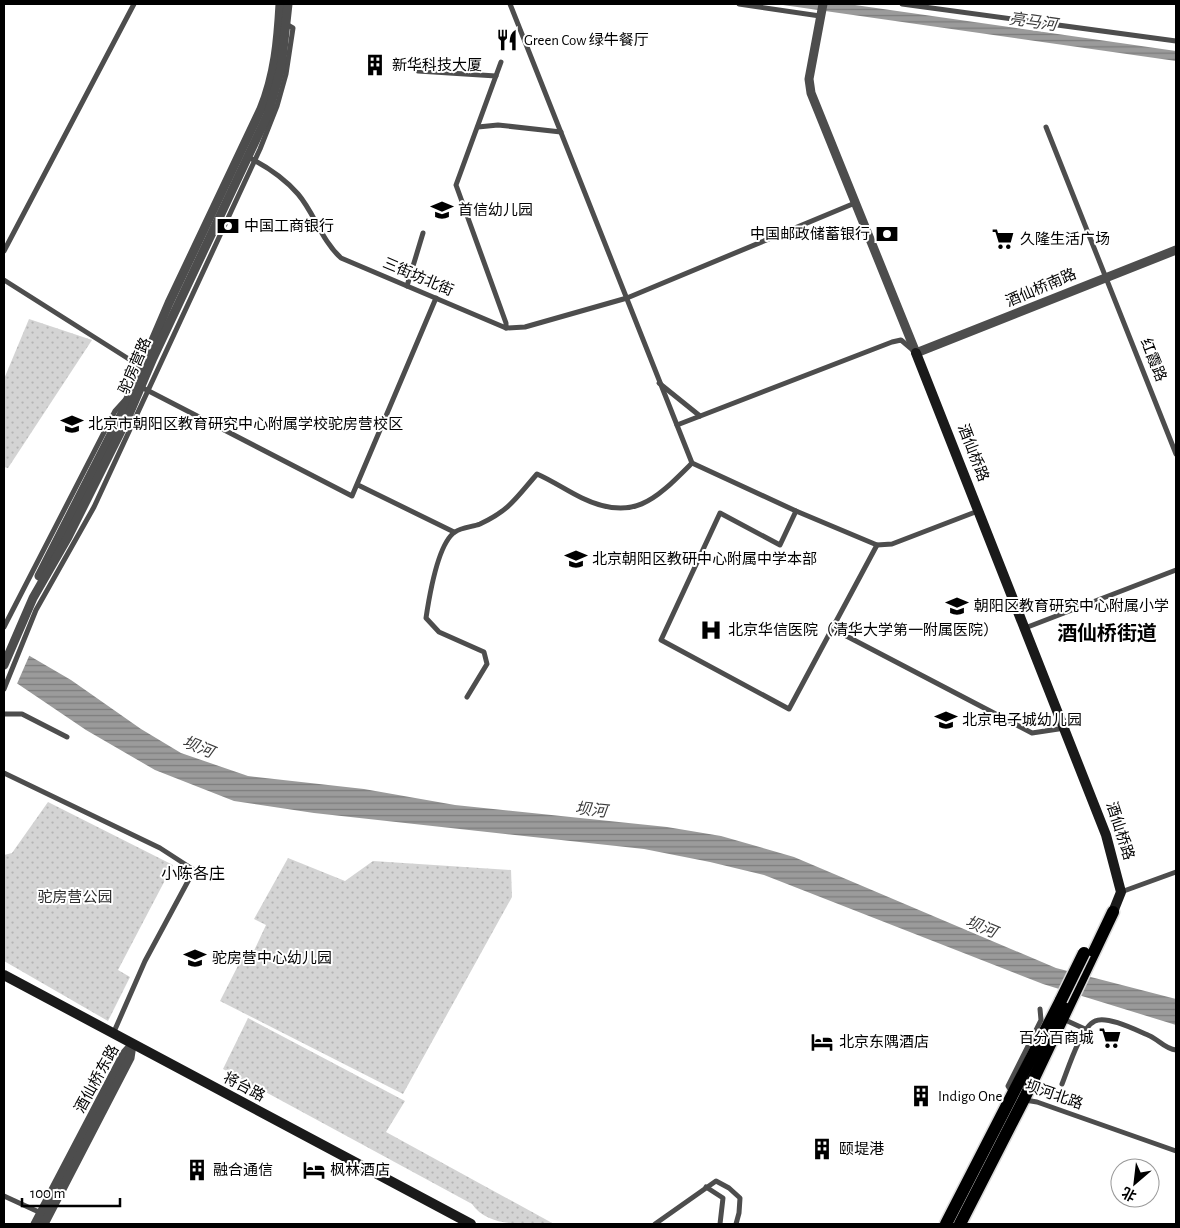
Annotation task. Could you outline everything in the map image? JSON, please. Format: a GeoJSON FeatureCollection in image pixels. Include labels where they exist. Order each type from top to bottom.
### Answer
{"type":"FeatureCollection","features":[{"type":"Feature","properties":{"kind":"main road","name":"酒仙桥路"},"geometry":{"type":"LineString","coordinates":[[916,353],[1066,728],[1106,835],[1122,892]]}},
{"type":"Feature","properties":{"kind":"main road"},"geometry":{"type":"LineString","coordinates":[[960,1224],[1018,1097],[1088,955],[1113,912],[1122,892]]}},
{"type":"Feature","properties":{"kind":"main road","name":"将台路"},"geometry":{"type":"LineString","coordinates":[[4,976],[471,1224]]}},
{"type":"Feature","properties":{"kind":"main road"},"geometry":{"type":"LineString","coordinates":[[946,1224],[1063,1019],[1065,1002]]}},
{"type":"Feature","properties":{"kind":"street"},"geometry":{"type":"LineString","coordinates":[[4,251],[134,4]]}},
{"type":"Feature","properties":{"kind":"street"},"geometry":{"type":"LineString","coordinates":[[248,156],[276,56],[280,4]]}},
{"type":"Feature","properties":{"kind":"street"},"geometry":{"type":"LineString","coordinates":[[288,4],[283,54],[268,114],[248,156],[157,368],[145,389],[352,496],[436,298]]}},
{"type":"Feature","properties":{"kind":"street"},"geometry":{"type":"LineString","coordinates":[[510,4],[692,463],[796,511],[877,545],[892,544],[978,512]]}},
{"type":"Feature","properties":{"kind":"street"},"geometry":{"type":"LineString","coordinates":[[739,4],[820,16]]}},
{"type":"Feature","properties":{"kind":"street","name":"酒仙桥路"},"geometry":{"type":"LineString","coordinates":[[823,4],[808,79],[826,132],[916,353]]}},
{"type":"Feature","properties":{"kind":"street"},"geometry":{"type":"LineString","coordinates":[[902,4],[1176,41]]}},
{"type":"Feature","properties":{"kind":"street"},"geometry":{"type":"LineString","coordinates":[[501,62],[456,185],[506,323],[506,328]]}},
{"type":"Feature","properties":{"kind":"street"},"geometry":{"type":"LineString","coordinates":[[418,71],[496,76]]}},
{"type":"Feature","properties":{"kind":"street"},"geometry":{"type":"LineString","coordinates":[[478,127],[498,125],[560,132]]}},
{"type":"Feature","properties":{"kind":"street","name":"红霞路"},"geometry":{"type":"LineString","coordinates":[[1046,127],[1176,454]]}},
{"type":"Feature","properties":{"kind":"street","name":"三街坊北街"},"geometry":{"type":"LineString","coordinates":[[248,156],[299,195],[330,248],[341,258],[506,328],[525,327],[627,298],[855,203]]}},
{"type":"Feature","properties":{"kind":"street","name":"驼房营路"},"geometry":{"type":"LineString","coordinates":[[4,654],[16,640],[27,600],[74,510],[248,156]]}},
{"type":"Feature","properties":{"kind":"street"},"geometry":{"type":"LineString","coordinates":[[407,286],[422,233]]}},
{"type":"Feature","properties":{"kind":"street","name":"酒仙桥南路"},"geometry":{"type":"LineString","coordinates":[[916,353],[1106,276],[1176,250]]}},
{"type":"Feature","properties":{"kind":"street"},"geometry":{"type":"LineString","coordinates":[[4,280],[144,369]]}},
{"type":"Feature","properties":{"kind":"street"},"geometry":{"type":"LineString","coordinates":[[677,425],[892,342],[901,340],[916,353]]}},
{"type":"Feature","properties":{"kind":"street","name":"驼房营路"},"geometry":{"type":"LineString","coordinates":[[4,665],[33,598],[68,537],[145,389],[144,369]]}},
{"type":"Feature","properties":{"kind":"street"},"geometry":{"type":"LineString","coordinates":[[659,383],[700,416]]}},
{"type":"Feature","properties":{"kind":"street"},"geometry":{"type":"LineString","coordinates":[[4,627],[115,411],[130,394]]}},
{"type":"Feature","properties":{"kind":"street"},"geometry":{"type":"LineString","coordinates":[[467,697],[488,664],[484,652],[439,632],[426,618],[431,588],[443,548],[454,532],[479,524],[509,508],[537,474],[582,498],[614,509],[638,507],[663,492],[692,463]]}},
{"type":"Feature","properties":{"kind":"street"},"geometry":{"type":"LineString","coordinates":[[358,485],[454,532]]}},
{"type":"Feature","properties":{"kind":"street"},"geometry":{"type":"LineString","coordinates":[[796,511],[780,545],[720,513],[661,640],[789,710],[831,628],[877,545]]}},
{"type":"Feature","properties":{"kind":"street"},"geometry":{"type":"LineString","coordinates":[[1025,628],[1176,570]]}},
{"type":"Feature","properties":{"kind":"street"},"geometry":{"type":"LineString","coordinates":[[831,628],[1032,733],[1066,728]]}},
{"type":"Feature","properties":{"kind":"street"},"geometry":{"type":"LineString","coordinates":[[4,688],[16,640]]}},
{"type":"Feature","properties":{"kind":"street"},"geometry":{"type":"LineString","coordinates":[[4,714],[22,714],[67,737]]}},
{"type":"Feature","properties":{"kind":"street"},"geometry":{"type":"LineString","coordinates":[[4,773],[160,848],[194,870],[145,961],[113,1034]]}},
{"type":"Feature","properties":{"kind":"street"},"geometry":{"type":"LineString","coordinates":[[1122,892],[1176,872]]}},
{"type":"Feature","properties":{"kind":"street","name":"坝河北路"},"geometry":{"type":"LineString","coordinates":[[1040,1009],[1040,1020],[1008,1086],[1018,1097],[1039,1102],[1176,1151]]}},
{"type":"Feature","properties":{"kind":"street"},"geometry":{"type":"LineString","coordinates":[[1063,1019],[1085,1029]]}},
{"type":"Feature","properties":{"kind":"street"},"geometry":{"type":"LineString","coordinates":[[1062,1084],[1085,1029],[1095,1020],[1107,1020],[1152,1037],[1170,1049],[1176,1050]]}},
{"type":"Feature","properties":{"kind":"street","name":"酒仙桥东路"},"geometry":{"type":"LineString","coordinates":[[35,1224],[124,1054],[132,1044]]}},
{"type":"Feature","properties":{"kind":"street","name":"酒仙桥东路"},"geometry":{"type":"LineString","coordinates":[[44,1224],[130,1058],[132,1044]]}},
{"type":"Feature","properties":{"kind":"street"},"geometry":{"type":"LineString","coordinates":[[655,1224],[716,1181],[729,1188],[740,1198],[736,1224]]}},
{"type":"Feature","properties":{"kind":"street"},"geometry":{"type":"LineString","coordinates":[[706,1188],[723,1198],[720,1224]]}},
{"type":"Feature","properties":{"kind":"street"},"geometry":{"type":"LineString","coordinates":[[4,1196],[41,1213]]}},
{"type":"Feature","properties":{"kind":"green space"},"geometry":{"type":"Polygon","coordinates":[[[29,319],[92,340],[8,468],[4,467],[4,379],[29,319]]]}},
{"type":"Feature","properties":{"kind":"green space","name":"驼房营公园"},"geometry":{"type":"Polygon","coordinates":[[[48,802],[173,865],[118,970],[130,977],[108,1021],[4,961],[4,855],[12,853],[48,802]]]}},
{"type":"Feature","properties":{"kind":"green space"},"geometry":{"type":"Polygon","coordinates":[[[288,858],[345,881],[373,861],[511,870],[512,897],[403,1094],[220,1001],[245,952],[252,955],[266,925],[254,919],[288,858]]]}},
{"type":"Feature","properties":{"kind":"green space"},"geometry":{"type":"Polygon","coordinates":[[[248,1018],[405,1101],[386,1132],[554,1224],[508,1223],[488,1217],[479,1212],[472,1204],[223,1069],[248,1018]]]}},
{"type":"Feature","properties":{"kind":"shaded area"},"geometry":{"type":"Polygon","coordinates":[[[776,4],[848,4],[1176,51],[1176,61],[776,4]]]}},
{"type":"Feature","properties":{"kind":"shaded area"},"geometry":{"type":"Polygon","coordinates":[[[4,641],[71,680],[141,729],[181,753],[248,776],[364,789],[455,805],[667,827],[721,836],[794,857],[1056,968],[1176,999],[1176,1025],[1043,984],[764,875],[710,862],[644,849],[314,813],[234,801],[155,770],[86,730],[15,682],[4,641]]]}},
{"type":"Feature","properties":{"kind":"pier"},"geometry":{"type":"Polygon","coordinates":[[[4,638],[30,654],[16,686],[4,678],[4,638]]]}},
{"type":"Feature","properties":{"kind":"place","name":"Green Cow 绿牛餐厅"},"geometry":{"type":"Point","coordinates":[507,40]}},
{"type":"Feature","properties":{"kind":"place","name":"新华科技大厦"},"geometry":{"type":"Point","coordinates":[375,65]}},
{"type":"Feature","properties":{"kind":"place","name":"首信幼儿园"},"geometry":{"type":"Point","coordinates":[442,210]}},
{"type":"Feature","properties":{"kind":"place","name":"中国工商银行"},"geometry":{"type":"Point","coordinates":[228,226]}},
{"type":"Feature","properties":{"kind":"place","name":"中国邮政储蓄银行"},"geometry":{"type":"Point","coordinates":[887,234]}},
{"type":"Feature","properties":{"kind":"place","name":"久隆生活广场"},"geometry":{"type":"Point","coordinates":[1003,239]}},
{"type":"Feature","properties":{"kind":"place","name":"北京市朝阳区教育研究中心附属学校驼房营校区"},"geometry":{"type":"Point","coordinates":[72,424]}},
{"type":"Feature","properties":{"kind":"place","name":"北京朝阳区教研中心附属中学本部"},"geometry":{"type":"Point","coordinates":[576,559]}},
{"type":"Feature","properties":{"kind":"place","name":"朝阳区教育研究中心附属小学"},"geometry":{"type":"Point","coordinates":[957,606]}},
{"type":"Feature","properties":{"kind":"place","name":"北京华信医院（清华大学第一附属医院）"},"geometry":{"type":"Point","coordinates":[711,630]}},
{"type":"Feature","properties":{"kind":"place","name":"北京电子城幼儿园"},"geometry":{"type":"Point","coordinates":[946,720]}},
{"type":"Feature","properties":{"kind":"place","name":"驼房营中心幼儿园"},"geometry":{"type":"Point","coordinates":[195,958]}},
{"type":"Feature","properties":{"kind":"place","name":"百分百商城"},"geometry":{"type":"Point","coordinates":[1110,1038]}},
{"type":"Feature","properties":{"kind":"place","name":"北京东隅酒店"},"geometry":{"type":"Point","coordinates":[822,1042]}},
{"type":"Feature","properties":{"kind":"place","name":"Indigo One"},"geometry":{"type":"Point","coordinates":[921,1096]}},
{"type":"Feature","properties":{"kind":"place","name":"颐堤港"},"geometry":{"type":"Point","coordinates":[822,1149]}},
{"type":"Feature","properties":{"kind":"place","name":"融合通信"},"geometry":{"type":"Point","coordinates":[197,1170]}},
{"type":"Feature","properties":{"kind":"place","name":"枫林酒店"},"geometry":{"type":"Point","coordinates":[314,1170]}},
{"type":"Feature","properties":{"kind":"district","name":"酒仙桥街道"},"geometry":{"type":"Point","coordinates":[1107,634]}},
{"type":"Feature","properties":{"kind":"district","name":"小陈各庄"},"geometry":{"type":"Point","coordinates":[193,874]}},
{"type":"Feature","properties":{"kind":"water label","name":"亮马河"},"geometry":{"type":"Point","coordinates":[1033,22]}},
{"type":"Feature","properties":{"kind":"water label","name":"坝河"},"geometry":{"type":"Point","coordinates":[198,747]}},
{"type":"Feature","properties":{"kind":"water label","name":"坝河"},"geometry":{"type":"Point","coordinates":[591,810]}},
{"type":"Feature","properties":{"kind":"water label","name":"坝河"},"geometry":{"type":"Point","coordinates":[981,927]}}]}
